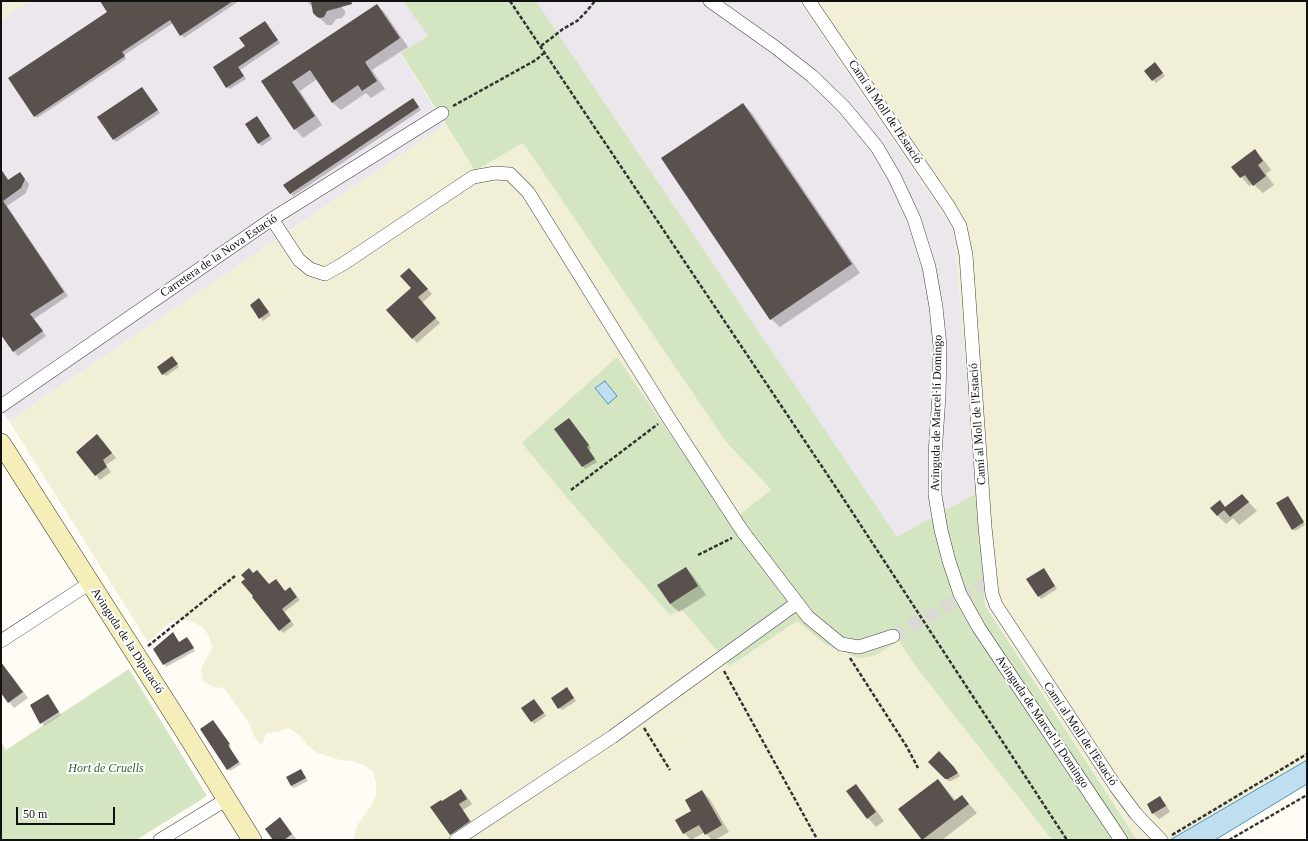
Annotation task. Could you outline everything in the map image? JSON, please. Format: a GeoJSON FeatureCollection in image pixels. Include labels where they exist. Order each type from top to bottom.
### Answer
{"type":"FeatureCollection","features":[{"type":"Feature","properties":{"kind":"street","name":"Avinguda de Marcel·lí Domingo"},"geometry":{"type":"LineString","coordinates":[[710,1],[812,76],[844,107],[877,147],[895,178],[919,233],[929,267],[936,307],[940,346],[939,396],[935,454],[936,495],[941,530],[960,594],[979,628],[1121,840]]}},
{"type":"Feature","properties":{"kind":"street","name":"Camí al Moll de l'Estació"},"geometry":{"type":"LineString","coordinates":[[809,1],[949,207],[960,226],[966,255],[985,527],[992,594],[996,605],[1116,787],[1136,814],[1166,838]]}},
{"type":"Feature","properties":{"kind":"street","name":"Carretera de la Nova Estació"},"geometry":{"type":"LineString","coordinates":[[1,406],[272,219],[442,113]]}},
{"type":"Feature","properties":{"kind":"street"},"geometry":{"type":"LineString","coordinates":[[272,219],[299,260],[310,269],[325,274],[343,264],[473,178],[496,173],[510,174],[528,192],[668,416],[743,532],[808,618],[841,644],[859,648],[893,636]]}},
{"type":"Feature","properties":{"kind":"street","name":"Avinguda de la Diputació"},"geometry":{"type":"LineString","coordinates":[[1,443],[136,654],[252,840]]}},
{"type":"Feature","properties":{"kind":"street"},"geometry":{"type":"LineString","coordinates":[[1,641],[90,583]]}},
{"type":"Feature","properties":{"kind":"street"},"geometry":{"type":"LineString","coordinates":[[456,840],[612,737],[797,603]]}},
{"type":"Feature","properties":{"kind":"street"},"geometry":{"type":"LineString","coordinates":[[160,840],[227,799]]}},
{"type":"Feature","properties":{"kind":"path"},"geometry":{"type":"LineString","coordinates":[[510,1],[837,489],[1067,840]]}},
{"type":"Feature","properties":{"kind":"path"},"geometry":{"type":"LineString","coordinates":[[541,46],[577,21],[595,1]]}},
{"type":"Feature","properties":{"kind":"path"},"geometry":{"type":"LineString","coordinates":[[442,113],[536,60],[545,52]]}},
{"type":"Feature","properties":{"kind":"path"},"geometry":{"type":"LineString","coordinates":[[571,490],[668,416]]}},
{"type":"Feature","properties":{"kind":"path"},"geometry":{"type":"LineString","coordinates":[[698,555],[743,532]]}},
{"type":"Feature","properties":{"kind":"path"},"geometry":{"type":"LineString","coordinates":[[136,654],[157,639],[235,576]]}},
{"type":"Feature","properties":{"kind":"path"},"geometry":{"type":"LineString","coordinates":[[841,644],[907,747],[918,768]]}},
{"type":"Feature","properties":{"kind":"path"},"geometry":{"type":"LineString","coordinates":[[718,660],[817,839]]}},
{"type":"Feature","properties":{"kind":"path"},"geometry":{"type":"LineString","coordinates":[[638,718],[670,770]]}},
{"type":"Feature","properties":{"kind":"path"},"geometry":{"type":"LineString","coordinates":[[1166,838],[1307,754]]}},
{"type":"Feature","properties":{"kind":"path"},"geometry":{"type":"LineString","coordinates":[[1229,840],[1307,795]]}},
{"type":"Feature","properties":{"kind":"shaded area"},"geometry":{"type":"Polygon","coordinates":[[[1,1],[30,1],[1,20],[1,1]]]}},
{"type":"Feature","properties":{"kind":"shaded area"},"geometry":{"type":"Polygon","coordinates":[[[30,1],[403,1],[428,36],[401,54],[445,125],[9,421],[1,409],[1,20],[30,1]]]}},
{"type":"Feature","properties":{"kind":"shaded area"},"geometry":{"type":"Polygon","coordinates":[[[536,1],[799,1],[954,230],[977,493],[897,538],[536,1]]]}},
{"type":"Feature","properties":{"kind":"shaded area"},"geometry":{"type":"Polygon","coordinates":[[[799,1],[1307,1],[1307,760],[1170,840],[1137,840],[985,604],[954,230],[799,1]]]}},
{"type":"Feature","properties":{"kind":"shaded area"},"geometry":{"type":"Polygon","coordinates":[[[445,125],[475,171],[523,143],[726,442],[771,491],[730,522],[699,479],[670,615],[680,608],[730,666],[797,620],[825,644],[874,656],[899,641],[916,667],[1052,840],[353,840],[358,824],[371,806],[376,795],[376,783],[373,772],[364,765],[317,753],[307,745],[299,735],[289,728],[278,732],[267,733],[261,745],[254,736],[249,723],[224,688],[213,687],[203,681],[201,669],[212,648],[209,636],[202,627],[191,621],[178,620],[168,624],[148,642],[9,421],[445,125]]]}},
{"type":"Feature","properties":{"kind":"green space"},"geometry":{"type":"Polygon","coordinates":[[[403,1],[536,1],[897,537],[977,493],[985,605],[1137,840],[1052,840],[916,667],[899,641],[874,656],[858,658],[825,644],[797,621],[730,666],[681,609],[670,615],[569,500],[522,443],[617,357],[730,522],[771,490],[726,442],[523,143],[475,171],[401,53],[428,36],[403,1]]]}},
{"type":"Feature","properties":{"kind":"green space","name":"Hort de Cruells"},"geometry":{"type":"Polygon","coordinates":[[[129,669],[207,796],[136,840],[1,840],[1,742],[6,750],[129,669]]]}},
{"type":"Feature","properties":{"kind":"water"},"geometry":{"type":"Polygon","coordinates":[[[605,381],[617,396],[608,404],[595,388],[605,381]]]}},
{"type":"Feature","properties":{"kind":"water"},"geometry":{"type":"Polygon","coordinates":[[[1307,760],[1307,784],[1215,840],[1170,840],[1307,760]]]}},
{"type":"Feature","properties":{"kind":"building"},"geometry":{"type":"Polygon","coordinates":[[[100,1],[233,1],[180,36],[170,20],[122,52],[125,56],[34,117],[8,78],[107,12],[100,1]]]}},
{"type":"Feature","properties":{"kind":"building"},"geometry":{"type":"Polygon","coordinates":[[[311,1],[351,1],[352,4],[327,11],[324,17],[320,18],[313,13],[311,1]]]}},
{"type":"Feature","properties":{"kind":"building"},"geometry":{"type":"Polygon","coordinates":[[[377,4],[400,38],[365,62],[377,81],[362,91],[358,85],[332,103],[310,70],[292,82],[315,116],[294,130],[261,81],[377,4]]]}},
{"type":"Feature","properties":{"kind":"building"},"geometry":{"type":"Polygon","coordinates":[[[265,21],[278,40],[238,67],[244,76],[226,88],[213,67],[245,46],[239,38],[265,21]]]}},
{"type":"Feature","properties":{"kind":"building"},"geometry":{"type":"Polygon","coordinates":[[[1155,62],[1163,73],[1152,81],[1144,71],[1155,62]]]}},
{"type":"Feature","properties":{"kind":"building"},"geometry":{"type":"Polygon","coordinates":[[[142,87],[158,110],[113,140],[97,117],[142,87]]]}},
{"type":"Feature","properties":{"kind":"building"},"geometry":{"type":"Polygon","coordinates":[[[413,98],[419,107],[290,194],[283,185],[413,98]]]}},
{"type":"Feature","properties":{"kind":"building"},"geometry":{"type":"Polygon","coordinates":[[[743,103],[852,264],[770,320],[661,158],[743,103]]]}},
{"type":"Feature","properties":{"kind":"building"},"geometry":{"type":"Polygon","coordinates":[[[257,116],[270,136],[258,144],[245,124],[257,116]]]}},
{"type":"Feature","properties":{"kind":"building"},"geometry":{"type":"Polygon","coordinates":[[[1255,149],[1263,161],[1258,165],[1266,176],[1253,186],[1245,175],[1240,178],[1231,167],[1255,149]]]}},
{"type":"Feature","properties":{"kind":"building"},"geometry":{"type":"Polygon","coordinates":[[[1,169],[8,180],[20,172],[25,179],[21,188],[3,201],[64,292],[30,314],[43,331],[13,352],[1,335],[1,169]]]}},
{"type":"Feature","properties":{"kind":"building"},"geometry":{"type":"Polygon","coordinates":[[[409,268],[428,289],[418,297],[436,318],[412,339],[386,310],[411,288],[400,276],[409,268]]]}},
{"type":"Feature","properties":{"kind":"building"},"geometry":{"type":"Polygon","coordinates":[[[259,298],[269,312],[259,319],[250,305],[259,298]]]}},
{"type":"Feature","properties":{"kind":"building"},"geometry":{"type":"Polygon","coordinates":[[[172,356],[178,364],[162,375],[157,367],[172,356]]]}},
{"type":"Feature","properties":{"kind":"building"},"geometry":{"type":"Polygon","coordinates":[[[569,418],[589,445],[587,447],[595,459],[582,467],[554,429],[569,418]]]}},
{"type":"Feature","properties":{"kind":"building"},"geometry":{"type":"Polygon","coordinates":[[[97,434],[112,453],[103,460],[107,467],[95,476],[76,452],[97,434]]]}},
{"type":"Feature","properties":{"kind":"building"},"geometry":{"type":"Polygon","coordinates":[[[1242,494],[1249,502],[1230,517],[1224,510],[1217,516],[1210,508],[1220,500],[1225,507],[1242,494]]]}},
{"type":"Feature","properties":{"kind":"building"},"geometry":{"type":"Polygon","coordinates":[[[1288,496],[1304,522],[1292,530],[1276,503],[1288,496]]]}},
{"type":"Feature","properties":{"kind":"building"},"geometry":{"type":"Polygon","coordinates":[[[686,567],[698,586],[670,604],[657,585],[686,567]]]}},
{"type":"Feature","properties":{"kind":"building"},"geometry":{"type":"Polygon","coordinates":[[[249,568],[253,573],[257,570],[269,584],[276,579],[285,591],[290,587],[297,597],[282,609],[291,621],[279,631],[241,582],[245,579],[241,575],[249,568]]]}},
{"type":"Feature","properties":{"kind":"building"},"geometry":{"type":"Polygon","coordinates":[[[1044,568],[1055,586],[1038,597],[1026,579],[1044,568]]]}},
{"type":"Feature","properties":{"kind":"building"},"geometry":{"type":"Polygon","coordinates":[[[173,632],[179,642],[187,637],[194,648],[163,665],[153,649],[173,632]]]}},
{"type":"Feature","properties":{"kind":"building"},"geometry":{"type":"Polygon","coordinates":[[[1,662],[23,692],[8,703],[1,693],[1,662]]]}},
{"type":"Feature","properties":{"kind":"building"},"geometry":{"type":"Polygon","coordinates":[[[567,687],[574,698],[558,709],[551,698],[567,687]]]}},
{"type":"Feature","properties":{"kind":"building"},"geometry":{"type":"Polygon","coordinates":[[[48,694],[59,712],[40,724],[30,705],[48,694]]]}},
{"type":"Feature","properties":{"kind":"building"},"geometry":{"type":"Polygon","coordinates":[[[534,699],[544,713],[531,722],[521,708],[534,699]]]}},
{"type":"Feature","properties":{"kind":"building"},"geometry":{"type":"Polygon","coordinates":[[[213,720],[230,744],[228,745],[239,762],[227,770],[200,729],[213,720]]]}},
{"type":"Feature","properties":{"kind":"building"},"geometry":{"type":"Polygon","coordinates":[[[939,751],[958,773],[948,779],[945,779],[928,762],[939,751]]]}},
{"type":"Feature","properties":{"kind":"building"},"geometry":{"type":"Polygon","coordinates":[[[301,769],[306,778],[291,786],[286,777],[301,769]]]}},
{"type":"Feature","properties":{"kind":"building"},"geometry":{"type":"Polygon","coordinates":[[[938,779],[954,801],[962,795],[969,804],[922,840],[898,809],[938,779]]]}},
{"type":"Feature","properties":{"kind":"building"},"geometry":{"type":"Polygon","coordinates":[[[856,784],[876,812],[867,819],[846,791],[856,784]]]}},
{"type":"Feature","properties":{"kind":"building"},"geometry":{"type":"Polygon","coordinates":[[[461,789],[467,799],[459,804],[470,821],[450,835],[430,807],[461,789]]]}},
{"type":"Feature","properties":{"kind":"building"},"geometry":{"type":"Polygon","coordinates":[[[702,790],[722,825],[705,835],[699,825],[683,834],[675,820],[691,811],[685,800],[702,790]]]}},
{"type":"Feature","properties":{"kind":"building"},"geometry":{"type":"Polygon","coordinates":[[[1160,796],[1166,806],[1152,814],[1147,804],[1160,796]]]}},
{"type":"Feature","properties":{"kind":"building"},"geometry":{"type":"Polygon","coordinates":[[[280,817],[292,834],[284,840],[273,840],[265,829],[280,817]]]}},
{"type":"Feature","properties":{"kind":"tunnel"},"geometry":{"type":"LineString","coordinates":[[893,636],[991,581]]}}]}
